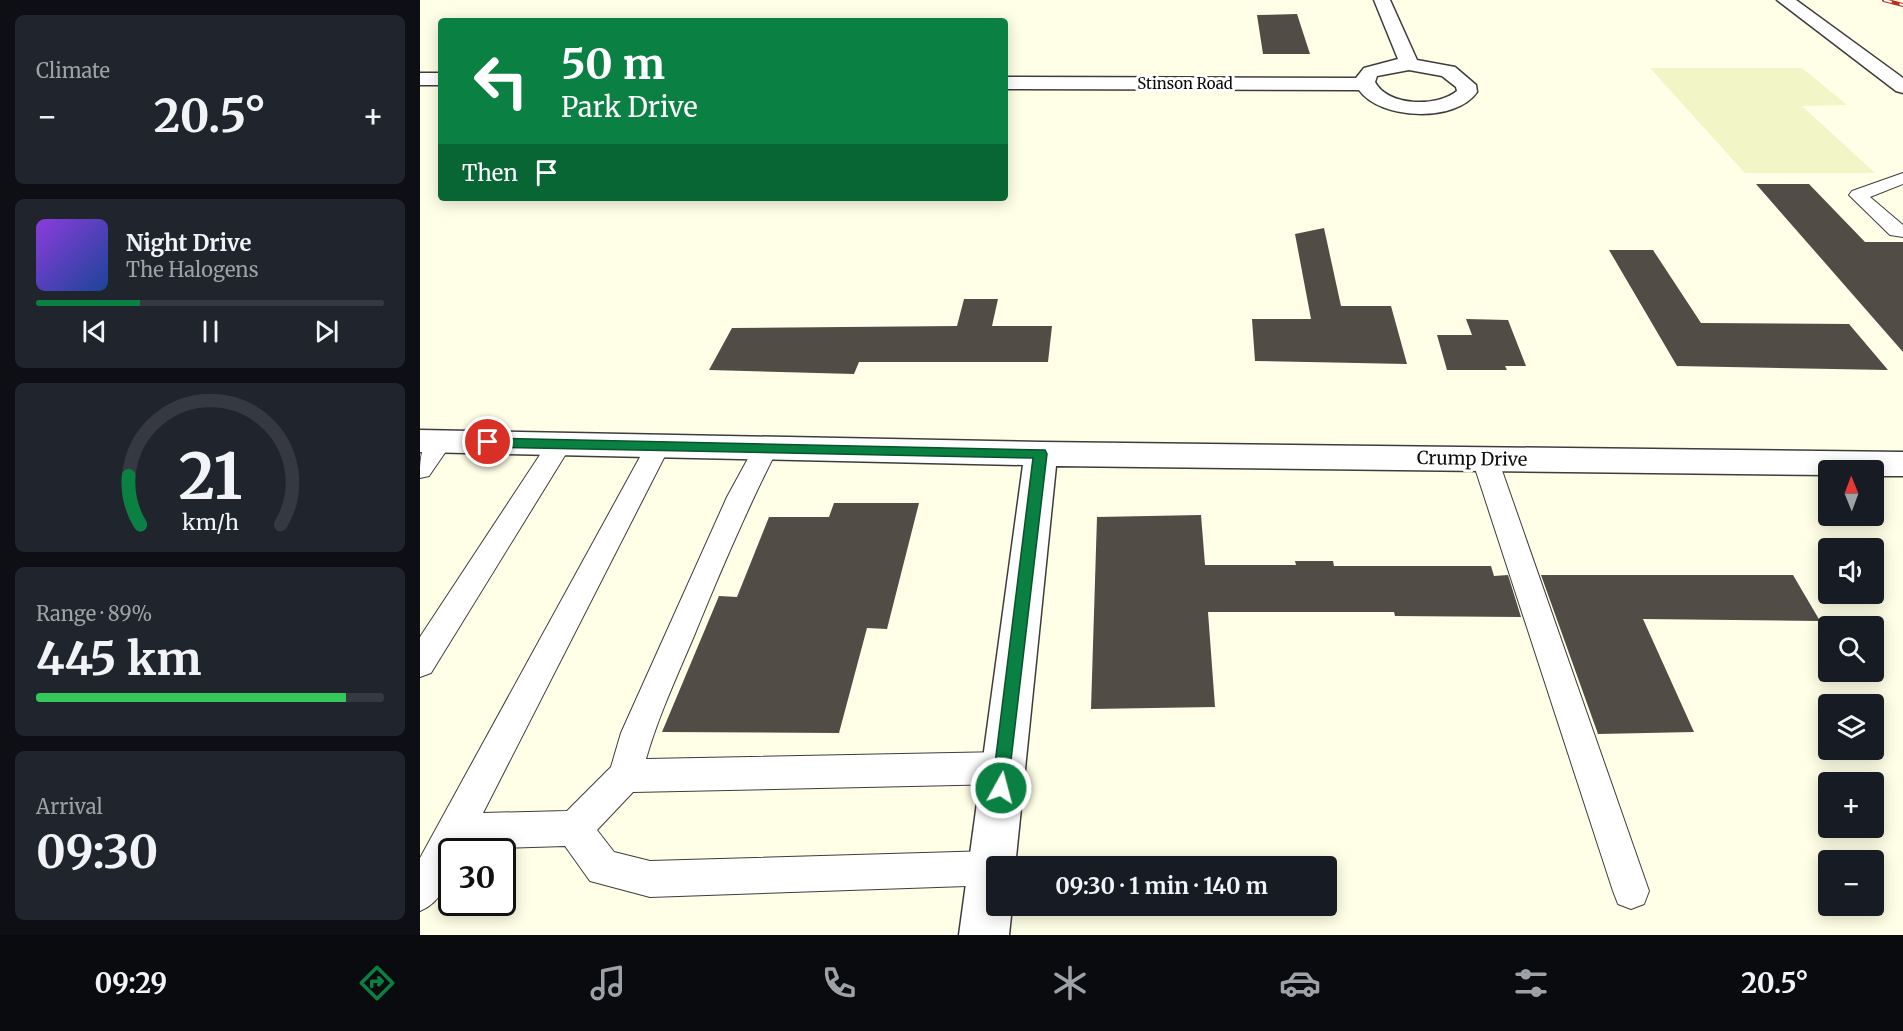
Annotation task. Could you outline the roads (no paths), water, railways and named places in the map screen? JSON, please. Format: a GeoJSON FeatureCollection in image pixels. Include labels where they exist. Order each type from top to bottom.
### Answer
{"type":"FeatureCollection","features":[{"type":"Feature","properties":{"kind":"street"},"geometry":{"type":"LineString","coordinates":[[1382,0],[1409,64]]}},
{"type":"Feature","properties":{"kind":"street"},"geometry":{"type":"LineString","coordinates":[[1785,0],[1903,87]]}},
{"type":"Feature","properties":{"kind":"street"},"geometry":{"type":"LineString","coordinates":[[1409,64],[1448,71],[1466,85],[1467,92],[1462,99],[1453,104],[1423,107],[1390,102],[1377,96],[1366,84],[1367,76],[1373,70],[1385,66],[1409,64]]}},
{"type":"Feature","properties":{"kind":"street"},"geometry":{"type":"LineString","coordinates":[[420,79],[438,79]]}},
{"type":"Feature","properties":{"kind":"street","name":"Stinson Road"},"geometry":{"type":"LineString","coordinates":[[1008,83],[1366,84]]}},
{"type":"Feature","properties":{"kind":"street","name":"Crump Drive"},"geometry":{"type":"LineString","coordinates":[[430,441],[1041,454],[1903,464]]}},
{"type":"Feature","properties":{"kind":"street"},"geometry":{"type":"LineString","coordinates":[[993,856],[1041,454]]}},
{"type":"Feature","properties":{"kind":"street"},"geometry":{"type":"LineString","coordinates":[[984,935],[986,916]]}},
{"type":"Feature","properties":{"kind":"lane"},"geometry":{"type":"LineString","coordinates":[[1903,178],[1858,195],[1897,231],[1903,231]]}},
{"type":"Feature","properties":{"kind":"lane"},"geometry":{"type":"LineString","coordinates":[[420,469],[430,441]]}},
{"type":"Feature","properties":{"kind":"lane"},"geometry":{"type":"LineString","coordinates":[[420,663],[560,444]]}},
{"type":"Feature","properties":{"kind":"lane"},"geometry":{"type":"LineString","coordinates":[[420,893],[658,446]]}},
{"type":"Feature","properties":{"kind":"lane"},"geometry":{"type":"LineString","coordinates":[[455,831],[574,828],[625,776],[637,733],[740,497],[766,448]]}},
{"type":"Feature","properties":{"kind":"lane"},"geometry":{"type":"LineString","coordinates":[[1485,459],[1631,891]]}},
{"type":"Feature","properties":{"kind":"lane"},"geometry":{"type":"LineString","coordinates":[[625,776],[1003,768]]}},
{"type":"Feature","properties":{"kind":"lane"},"geometry":{"type":"LineString","coordinates":[[574,828],[603,868],[650,879],[986,869]]}},
{"type":"Feature","properties":{"kind":"railway"},"geometry":{"type":"LineString","coordinates":[[1884,0],[1903,5]]}}]}
